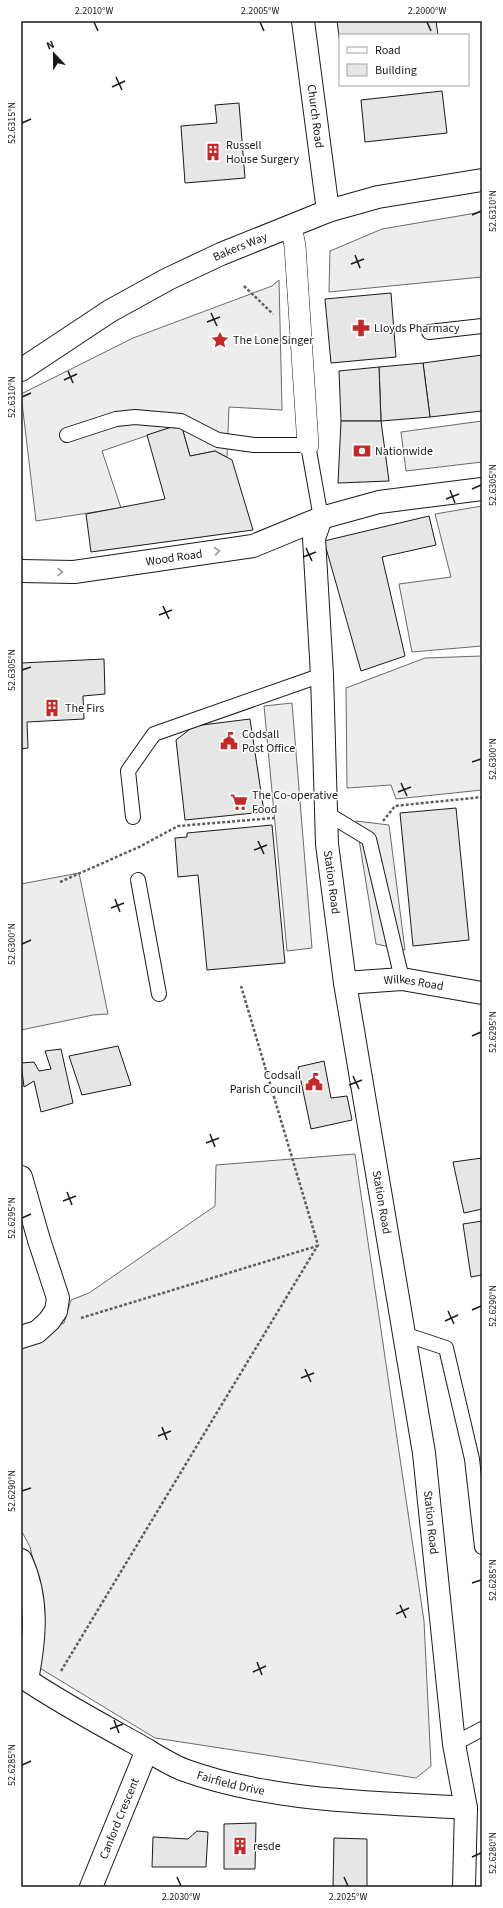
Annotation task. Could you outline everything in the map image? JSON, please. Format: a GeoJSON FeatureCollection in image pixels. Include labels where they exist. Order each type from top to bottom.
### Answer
{"type":"FeatureCollection","features":[{"type":"Feature","properties":{"kind":"street","name":"Church Road"},"geometry":{"type":"LineString","coordinates":[[302,21],[328,211]]}},
{"type":"Feature","properties":{"kind":"street","name":"Bakers Way"},"geometry":{"type":"LineString","coordinates":[[21,370],[110,311],[168,278],[221,254],[328,211],[378,197],[482,180]]}},
{"type":"Feature","properties":{"kind":"street"},"geometry":{"type":"LineString","coordinates":[[291,226],[296,254],[308,445]]}},
{"type":"Feature","properties":{"kind":"street","name":"Wood Road"},"geometry":{"type":"LineString","coordinates":[[21,571],[74,572],[253,546],[321,518],[378,502],[482,489]]}},
{"type":"Feature","properties":{"kind":"street","name":"Station Road"},"geometry":{"type":"LineString","coordinates":[[321,518],[314,538],[322,675],[327,844],[345,983],[424,1453],[454,1744],[466,1808],[464,1887]]}},
{"type":"Feature","properties":{"kind":"street","name":"Wilkes Road"},"geometry":{"type":"LineString","coordinates":[[345,983],[402,979],[482,993]]}},
{"type":"Feature","properties":{"kind":"street"},"geometry":{"type":"LineString","coordinates":[[21,1177],[38,1240],[58,1298],[56,1311],[50,1322],[37,1332],[21,1337]]}},
{"type":"Feature","properties":{"kind":"street"},"geometry":{"type":"LineString","coordinates":[[21,1560],[28,1575],[35,1610],[34,1643],[24,1678]]}},
{"type":"Feature","properties":{"kind":"street","name":"Fairfield Drive"},"geometry":{"type":"LineString","coordinates":[[24,1678],[48,1694],[183,1769],[245,1787],[297,1795],[366,1802],[466,1808]]}},
{"type":"Feature","properties":{"kind":"street","name":"Canford Crescent"},"geometry":{"type":"LineString","coordinates":[[91,1887],[147,1750]]}},
{"type":"Feature","properties":{"kind":"lane"},"geometry":{"type":"LineString","coordinates":[[429,332],[482,326]]}},
{"type":"Feature","properties":{"kind":"lane"},"geometry":{"type":"LineString","coordinates":[[67,435],[116,419],[135,417],[181,421],[218,440],[254,445],[308,445],[321,518]]}},
{"type":"Feature","properties":{"kind":"lane"},"geometry":{"type":"LineString","coordinates":[[133,817],[128,771],[154,734],[322,675]]}},
{"type":"Feature","properties":{"kind":"lane"},"geometry":{"type":"LineString","coordinates":[[326,814],[370,839],[402,979]]}},
{"type":"Feature","properties":{"kind":"lane"},"geometry":{"type":"LineString","coordinates":[[138,880],[159,994]]}},
{"type":"Feature","properties":{"kind":"lane"},"geometry":{"type":"LineString","coordinates":[[404,1334],[446,1348],[472,1459],[482,1547]]}},
{"type":"Feature","properties":{"kind":"lane"},"geometry":{"type":"LineString","coordinates":[[454,1744],[482,1729]]}},
{"type":"Feature","properties":{"kind":"path"},"geometry":{"type":"LineString","coordinates":[[370,839],[394,806],[482,797]]}},
{"type":"Feature","properties":{"kind":"path"},"geometry":{"type":"LineString","coordinates":[[60,882],[139,848],[178,826],[274,818]]}},
{"type":"Feature","properties":{"kind":"path"},"geometry":{"type":"LineString","coordinates":[[48,1694],[318,1245],[241,986]]}},
{"type":"Feature","properties":{"kind":"path"},"geometry":{"type":"LineString","coordinates":[[81,1319],[318,1245]]}},
{"type":"Feature","properties":{"kind":"shaded area"},"geometry":{"type":"Polygon","coordinates":[[[482,212],[482,277],[329,292],[330,251],[382,229],[482,212]]]}},
{"type":"Feature","properties":{"kind":"shaded area"},"geometry":{"type":"Polygon","coordinates":[[[279,280],[282,410],[229,407],[227,457],[215,451],[190,456],[181,424],[102,451],[121,508],[36,521],[21,394],[133,338],[272,286],[279,280]]]}},
{"type":"Feature","properties":{"kind":"shaded area"},"geometry":{"type":"Polygon","coordinates":[[[482,421],[482,462],[406,471],[401,432],[482,421]]]}},
{"type":"Feature","properties":{"kind":"shaded area"},"geometry":{"type":"Polygon","coordinates":[[[482,506],[482,646],[412,652],[399,584],[451,577],[435,514],[482,506]]]}},
{"type":"Feature","properties":{"kind":"shaded area"},"geometry":{"type":"Polygon","coordinates":[[[482,656],[482,790],[396,799],[391,785],[347,788],[346,688],[425,658],[482,656]]]}},
{"type":"Feature","properties":{"kind":"shaded area"},"geometry":{"type":"Polygon","coordinates":[[[292,703],[312,948],[287,951],[264,706],[292,703]]]}},
{"type":"Feature","properties":{"kind":"shaded area"},"geometry":{"type":"Polygon","coordinates":[[[356,821],[389,825],[405,950],[376,944],[356,821]]]}},
{"type":"Feature","properties":{"kind":"shaded area"},"geometry":{"type":"Polygon","coordinates":[[[79,873],[108,1014],[93,1015],[21,1030],[21,884],[79,873]]]}},
{"type":"Feature","properties":{"kind":"shaded area"},"geometry":{"type":"Polygon","coordinates":[[[355,1154],[424,1621],[431,1766],[416,1778],[155,1738],[38,1667],[44,1605],[30,1547],[21,1530],[21,1342],[64,1323],[71,1300],[89,1293],[215,1206],[216,1165],[355,1154]]]}},
{"type":"Feature","properties":{"kind":"building"},"geometry":{"type":"Polygon","coordinates":[[[337,21],[436,21],[438,34],[339,34],[339,36],[337,21]]]}},
{"type":"Feature","properties":{"kind":"building"},"geometry":{"type":"Polygon","coordinates":[[[442,91],[447,133],[365,142],[361,100],[442,91]]]}},
{"type":"Feature","properties":{"kind":"building","name":"Russell House Surgery"},"geometry":{"type":"Polygon","coordinates":[[[239,103],[245,178],[185,183],[181,126],[217,123],[215,105],[239,103]]]}},
{"type":"Feature","properties":{"kind":"building","name":"Lloyds Pharmacy"},"geometry":{"type":"Polygon","coordinates":[[[391,293],[396,357],[331,363],[325,299],[391,293]]]}},
{"type":"Feature","properties":{"kind":"building"},"geometry":{"type":"Polygon","coordinates":[[[482,355],[482,411],[430,417],[423,363],[482,355]]]}},
{"type":"Feature","properties":{"kind":"building"},"geometry":{"type":"Polygon","coordinates":[[[423,363],[430,417],[381,421],[379,367],[423,363]]]}},
{"type":"Feature","properties":{"kind":"building"},"geometry":{"type":"Polygon","coordinates":[[[379,367],[381,421],[341,421],[339,371],[379,367]]]}},
{"type":"Feature","properties":{"kind":"building","name":"Nationwide"},"geometry":{"type":"Polygon","coordinates":[[[341,421],[381,421],[389,481],[338,483],[341,421]]]}},
{"type":"Feature","properties":{"kind":"building"},"geometry":{"type":"Polygon","coordinates":[[[181,424],[190,456],[215,451],[232,460],[253,530],[91,552],[86,514],[165,499],[147,435],[181,424]]]}},
{"type":"Feature","properties":{"kind":"building"},"geometry":{"type":"Polygon","coordinates":[[[429,516],[436,545],[382,557],[405,656],[361,671],[324,541],[429,516]]]}},
{"type":"Feature","properties":{"kind":"building","name":"The Firs"},"geometry":{"type":"Polygon","coordinates":[[[104,659],[105,694],[83,696],[84,719],[27,722],[28,748],[21,749],[21,663],[104,659]]]}},
{"type":"Feature","properties":{"kind":"building"},"geometry":{"type":"Polygon","coordinates":[[[250,719],[264,812],[185,820],[176,740],[194,726],[250,719]]]}},
{"type":"Feature","properties":{"kind":"building"},"geometry":{"type":"Polygon","coordinates":[[[456,808],[469,940],[413,946],[400,813],[456,808]]]}},
{"type":"Feature","properties":{"kind":"building"},"geometry":{"type":"Polygon","coordinates":[[[272,825],[285,963],[207,970],[198,875],[178,877],[175,838],[187,837],[187,833],[272,825]]]}},
{"type":"Feature","properties":{"kind":"building"},"geometry":{"type":"Polygon","coordinates":[[[118,1046],[131,1085],[82,1095],[69,1056],[118,1046]]]}},
{"type":"Feature","properties":{"kind":"building"},"geometry":{"type":"Polygon","coordinates":[[[61,1049],[73,1103],[41,1112],[34,1081],[24,1087],[21,1063],[34,1062],[39,1071],[51,1069],[45,1051],[61,1049]]]}},
{"type":"Feature","properties":{"kind":"building","name":"Codsall Parish Council"},"geometry":{"type":"Polygon","coordinates":[[[324,1061],[331,1098],[347,1096],[352,1120],[311,1129],[298,1067],[324,1061]]]}},
{"type":"Feature","properties":{"kind":"building"},"geometry":{"type":"Polygon","coordinates":[[[482,1158],[482,1209],[464,1213],[453,1162],[482,1158]]]}},
{"type":"Feature","properties":{"kind":"building"},"geometry":{"type":"Polygon","coordinates":[[[482,1221],[482,1275],[471,1277],[463,1224],[482,1221]]]}},
{"type":"Feature","properties":{"kind":"building","name":"resde"},"geometry":{"type":"Polygon","coordinates":[[[256,1823],[255,1869],[224,1869],[224,1824],[256,1823]]]}},
{"type":"Feature","properties":{"kind":"building"},"geometry":{"type":"Polygon","coordinates":[[[197,1831],[208,1832],[206,1867],[152,1867],[153,1837],[188,1839],[197,1831]]]}},
{"type":"Feature","properties":{"kind":"building"},"geometry":{"type":"Polygon","coordinates":[[[334,1838],[367,1839],[367,1887],[333,1887],[334,1838]]]}},
{"type":"Feature","properties":{"kind":"place","name":"Russell House Surgery"},"geometry":{"type":"Point","coordinates":[213,152]}},
{"type":"Feature","properties":{"kind":"place","name":"Lloyds Pharmacy"},"geometry":{"type":"Point","coordinates":[361,328]}},
{"type":"Feature","properties":{"kind":"place","name":"The Lone Singer"},"geometry":{"type":"Point","coordinates":[220,340]}},
{"type":"Feature","properties":{"kind":"place","name":"Nationwide"},"geometry":{"type":"Point","coordinates":[362,451]}},
{"type":"Feature","properties":{"kind":"place","name":"The Firs"},"geometry":{"type":"Point","coordinates":[52,708]}},
{"type":"Feature","properties":{"kind":"place","name":"Codsall Post Office"},"geometry":{"type":"Point","coordinates":[229,741]}},
{"type":"Feature","properties":{"kind":"place","name":"The Co-operative Food"},"geometry":{"type":"Point","coordinates":[239,802]}},
{"type":"Feature","properties":{"kind":"place","name":"Codsall Parish Council"},"geometry":{"type":"Point","coordinates":[314,1082]}},
{"type":"Feature","properties":{"kind":"place","name":"resde"},"geometry":{"type":"Point","coordinates":[240,1846]}}]}
